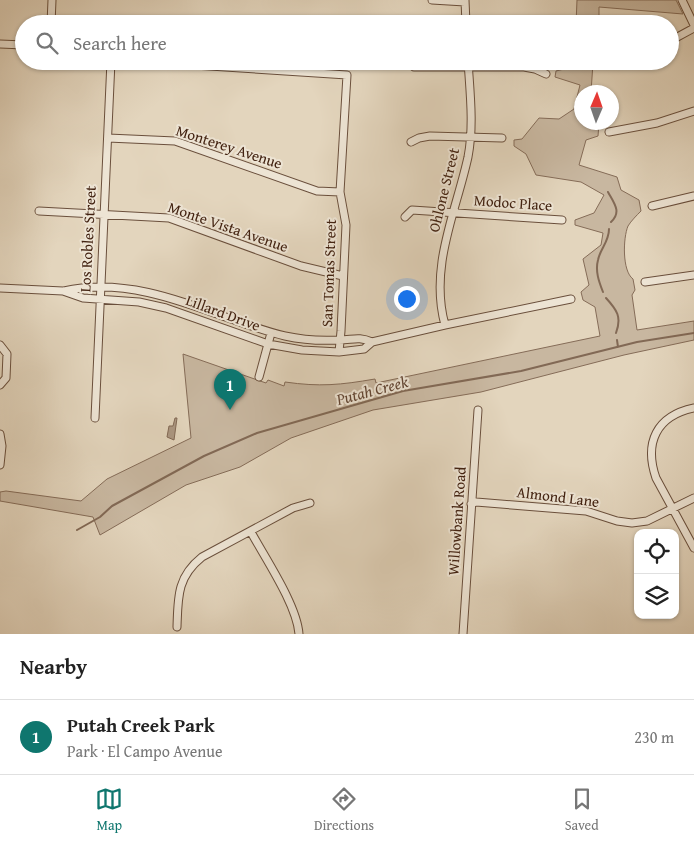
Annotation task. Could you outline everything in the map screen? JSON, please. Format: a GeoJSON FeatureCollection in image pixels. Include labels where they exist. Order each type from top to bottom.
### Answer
{"type":"FeatureCollection","features":[{"type":"Feature","properties":{"kind":"street"},"geometry":{"type":"LineString","coordinates":[[52,0],[52,15]]}},
{"type":"Feature","properties":{"kind":"street"},"geometry":{"type":"LineString","coordinates":[[432,0],[465,1],[466,15]]}},
{"type":"Feature","properties":{"kind":"street"},"geometry":{"type":"LineString","coordinates":[[679,35],[694,26],[682,0]]}},
{"type":"Feature","properties":{"kind":"street"},"geometry":{"type":"LineString","coordinates":[[0,44],[15,45]]}},
{"type":"Feature","properties":{"kind":"street","name":"Los Robles Street"},"geometry":{"type":"LineString","coordinates":[[95,418],[111,70]]}},
{"type":"Feature","properties":{"kind":"street","name":"San Tomas Street"},"geometry":{"type":"LineString","coordinates":[[270,70],[347,75],[340,192],[346,224],[342,331],[339,340],[339,352]]}},
{"type":"Feature","properties":{"kind":"street","name":"Ohlone Street"},"geometry":{"type":"LineString","coordinates":[[445,325],[440,302],[440,276],[442,257],[471,136],[468,70]]}},
{"type":"Feature","properties":{"kind":"street"},"geometry":{"type":"LineString","coordinates":[[537,70],[546,74]]}},
{"type":"Feature","properties":{"kind":"street"},"geometry":{"type":"LineString","coordinates":[[609,132],[657,123],[694,111]]}},
{"type":"Feature","properties":{"kind":"street"},"geometry":{"type":"LineString","coordinates":[[411,142],[430,136],[502,138]]}},
{"type":"Feature","properties":{"kind":"street","name":"Monterey Avenue"},"geometry":{"type":"LineString","coordinates":[[108,138],[175,141],[317,191],[340,192]]}},
{"type":"Feature","properties":{"kind":"street"},"geometry":{"type":"LineString","coordinates":[[652,206],[694,196]]}},
{"type":"Feature","properties":{"kind":"street","name":"Modoc Place"},"geometry":{"type":"LineString","coordinates":[[405,217],[412,210],[562,220]]}},
{"type":"Feature","properties":{"kind":"street","name":"Monte Vista Avenue"},"geometry":{"type":"LineString","coordinates":[[39,211],[169,218],[301,266],[343,276]]}},
{"type":"Feature","properties":{"kind":"street"},"geometry":{"type":"LineString","coordinates":[[644,282],[694,275]]}},
{"type":"Feature","properties":{"kind":"street","name":"Lillard Drive"},"geometry":{"type":"LineString","coordinates":[[0,288],[63,291],[83,287],[152,293],[193,305],[271,333],[303,339],[339,340],[362,338],[372,342]]}},
{"type":"Feature","properties":{"kind":"street","name":"Lillard Drive"},"geometry":{"type":"LineString","coordinates":[[63,291],[83,298],[139,302],[166,308],[268,344],[302,350],[339,352],[364,349],[372,342],[445,325],[571,299]]}},
{"type":"Feature","properties":{"kind":"street"},"geometry":{"type":"LineString","coordinates":[[189,316],[193,305]]}},
{"type":"Feature","properties":{"kind":"street"},"geometry":{"type":"LineString","coordinates":[[259,377],[271,333]]}},
{"type":"Feature","properties":{"kind":"street"},"geometry":{"type":"LineString","coordinates":[[302,350],[303,339]]}},
{"type":"Feature","properties":{"kind":"street"},"geometry":{"type":"LineString","coordinates":[[0,346],[7,354],[6,378],[0,385]]}},
{"type":"Feature","properties":{"kind":"street"},"geometry":{"type":"LineString","coordinates":[[694,408],[684,410],[670,417],[660,427],[653,440],[650,453],[656,478],[694,548]]}},
{"type":"Feature","properties":{"kind":"street","name":"Willowbank Road"},"geometry":{"type":"LineString","coordinates":[[463,634],[478,410]]}},
{"type":"Feature","properties":{"kind":"street"},"geometry":{"type":"LineString","coordinates":[[0,434],[2,446],[0,465]]}},
{"type":"Feature","properties":{"kind":"street","name":"Almond Lane"},"geometry":{"type":"LineString","coordinates":[[472,504],[476,502],[586,511],[617,521],[632,523],[647,521],[694,498]]}},
{"type":"Feature","properties":{"kind":"street"},"geometry":{"type":"LineString","coordinates":[[177,627],[182,579],[190,568],[202,557],[293,508],[310,503]]}},
{"type":"Feature","properties":{"kind":"street"},"geometry":{"type":"LineString","coordinates":[[250,532],[287,596],[299,634]]}},
{"type":"Feature","properties":{"kind":"shaded area"},"geometry":{"type":"Polygon","coordinates":[[[577,0],[676,0],[683,14],[599,7],[599,15],[576,15],[577,0]]]}},
{"type":"Feature","properties":{"kind":"shaded area"},"geometry":{"type":"Polygon","coordinates":[[[560,70],[593,70],[591,85],[580,85],[555,77],[556,71],[560,70]]]}},
{"type":"Feature","properties":{"kind":"shaded area"},"geometry":{"type":"Polygon","coordinates":[[[574,109],[574,130],[598,130],[598,136],[586,140],[579,165],[617,177],[621,190],[639,200],[641,211],[628,226],[624,246],[625,262],[629,275],[633,279],[635,290],[632,295],[637,330],[694,321],[694,340],[624,355],[481,392],[373,410],[291,438],[240,467],[186,485],[100,535],[93,517],[0,501],[0,492],[6,491],[81,501],[107,479],[191,438],[183,354],[266,383],[268,380],[284,386],[285,382],[330,385],[375,379],[376,383],[600,336],[595,307],[583,300],[581,292],[589,285],[583,259],[601,245],[603,233],[575,225],[575,220],[594,213],[604,195],[581,182],[536,175],[526,154],[514,146],[514,140],[522,139],[539,118],[559,119],[574,109]]]}},
{"type":"Feature","properties":{"kind":"shaded area"},"geometry":{"type":"Polygon","coordinates":[[[175,418],[177,418],[174,440],[167,437],[169,426],[173,426],[175,418]]]}},
{"type":"Feature","properties":{"kind":"waterway"},"geometry":{"type":"LineString","coordinates":[[608,192],[616,207],[616,215],[611,222]]}},
{"type":"Feature","properties":{"kind":"waterway"},"geometry":{"type":"LineString","coordinates":[[603,292],[598,276],[597,264],[608,238],[609,229]]}},
{"type":"Feature","properties":{"kind":"waterway"},"geometry":{"type":"LineString","coordinates":[[606,298],[617,314],[619,322],[616,333]]}},
{"type":"Feature","properties":{"kind":"waterway","name":"Putah Creek"},"geometry":{"type":"LineString","coordinates":[[77,530],[100,517],[112,506],[204,456],[257,433],[403,391],[521,371],[637,342],[694,333]]}},
{"type":"Feature","properties":{"kind":"waterway","name":"Putah Creek"},"geometry":{"type":"LineString","coordinates":[[617,340],[618,347]]}},
{"type":"Feature","properties":{"kind":"place","name":"Putah Creek Park"},"geometry":{"type":"Point","coordinates":[230,410]}}]}
